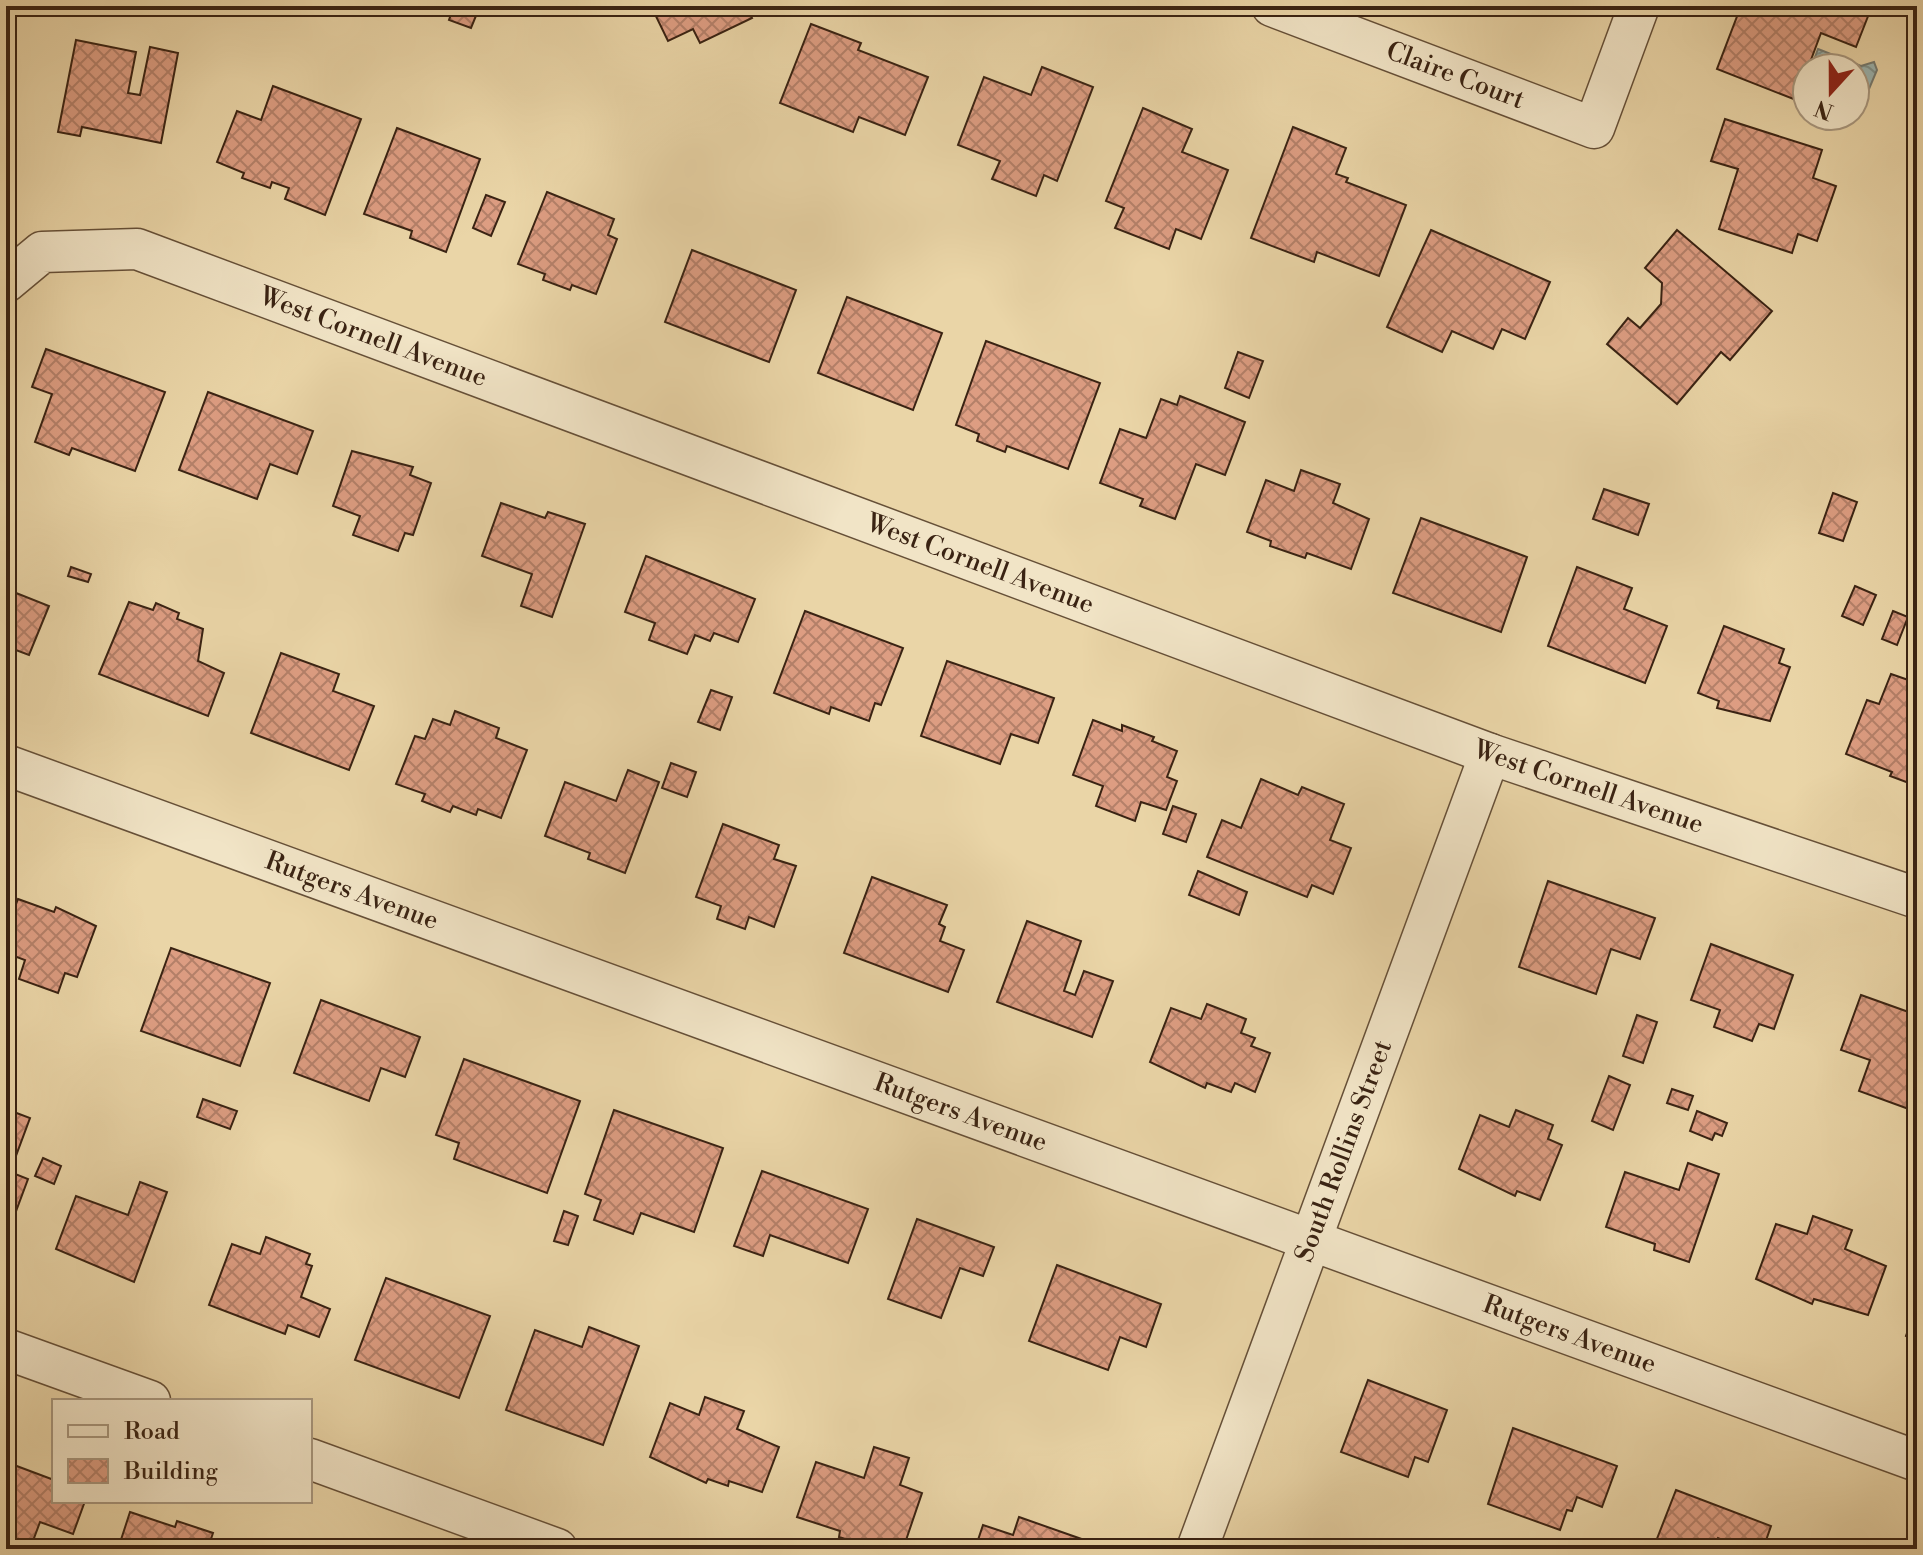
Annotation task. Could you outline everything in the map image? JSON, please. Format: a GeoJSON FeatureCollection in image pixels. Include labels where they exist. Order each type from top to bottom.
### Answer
{"type":"FeatureCollection","features":[{"type":"Feature","properties":{"kind":"street","name":"Claire Court"},"geometry":{"type":"LineString","coordinates":[[1272,6],[1594,128],[1639,6]]}},
{"type":"Feature","properties":{"kind":"street","name":"West Cornell Avenue"},"geometry":{"type":"LineString","coordinates":[[6,282],[42,252],[137,249],[1490,754],[1917,898]]}},
{"type":"Feature","properties":{"kind":"street","name":"South Rollins Street"},"geometry":{"type":"LineString","coordinates":[[1197,1549],[1490,754]]}},
{"type":"Feature","properties":{"kind":"street","name":"Rutgers Avenue"},"geometry":{"type":"LineString","coordinates":[[6,765],[1917,1461]]}},
{"type":"Feature","properties":{"kind":"street"},"geometry":{"type":"LineString","coordinates":[[6,1349],[144,1399]]}},
{"type":"Feature","properties":{"kind":"street"},"geometry":{"type":"LineString","coordinates":[[312,1460],[557,1549]]}},
{"type":"Feature","properties":{"kind":"water"},"geometry":{"type":"Polygon","coordinates":[[[1874,62],[1877,70],[1871,84],[1871,63],[1874,62]]]}},
{"type":"Feature","properties":{"kind":"building"},"geometry":{"type":"Polygon","coordinates":[[[454,6],[480,6],[471,28],[449,20],[454,6]]]}},
{"type":"Feature","properties":{"kind":"building"},"geometry":{"type":"Polygon","coordinates":[[[651,6],[746,6],[752,18],[700,43],[693,29],[668,41],[651,6]]]}},
{"type":"Feature","properties":{"kind":"building"},"geometry":{"type":"Polygon","coordinates":[[[1741,6],[1872,6],[1856,47],[1821,33],[1814,52],[1791,52],[1791,98],[1717,69],[1741,6]]]}},
{"type":"Feature","properties":{"kind":"building"},"geometry":{"type":"Polygon","coordinates":[[[811,24],[861,43],[858,50],[928,77],[905,135],[859,117],[853,132],[780,103],[811,24]]]}},
{"type":"Feature","properties":{"kind":"building"},"geometry":{"type":"Polygon","coordinates":[[[76,40],[136,52],[128,93],[140,95],[150,47],[178,53],[161,143],[82,127],[80,136],[58,132],[76,40]]]}},
{"type":"Feature","properties":{"kind":"building"},"geometry":{"type":"Polygon","coordinates":[[[1042,67],[1093,87],[1057,181],[1044,175],[1036,196],[992,179],[1000,161],[958,145],[984,77],[1031,95],[1042,67]]]}},
{"type":"Feature","properties":{"kind":"building"},"geometry":{"type":"Polygon","coordinates":[[[273,86],[361,119],[325,215],[285,199],[289,188],[272,182],[270,188],[242,178],[244,173],[217,162],[237,111],[261,120],[273,86]]]}},
{"type":"Feature","properties":{"kind":"building"},"geometry":{"type":"Polygon","coordinates":[[[1143,108],[1192,129],[1182,152],[1228,170],[1201,239],[1176,229],[1169,249],[1115,228],[1124,208],[1106,201],[1143,108]]]}},
{"type":"Feature","properties":{"kind":"building"},"geometry":{"type":"Polygon","coordinates":[[[1725,119],[1822,150],[1813,178],[1836,186],[1817,241],[1798,234],[1792,253],[1719,229],[1738,169],[1711,161],[1725,119]]]}},
{"type":"Feature","properties":{"kind":"building"},"geometry":{"type":"Polygon","coordinates":[[[1293,127],[1346,148],[1336,174],[1348,178],[1346,182],[1406,205],[1379,276],[1317,252],[1314,262],[1251,238],[1293,127]]]}},
{"type":"Feature","properties":{"kind":"building"},"geometry":{"type":"Polygon","coordinates":[[[397,128],[480,159],[446,252],[410,238],[412,231],[364,214],[397,128]]]}},
{"type":"Feature","properties":{"kind":"building"},"geometry":{"type":"Polygon","coordinates":[[[547,192],[614,219],[608,235],[617,239],[596,294],[572,285],[570,290],[543,280],[545,274],[518,264],[547,192]]]}},
{"type":"Feature","properties":{"kind":"building"},"geometry":{"type":"Polygon","coordinates":[[[486,195],[505,202],[491,236],[473,228],[486,195]]]}},
{"type":"Feature","properties":{"kind":"building"},"geometry":{"type":"Polygon","coordinates":[[[1431,230],[1550,282],[1525,339],[1502,329],[1493,349],[1452,331],[1442,352],[1387,327],[1431,230]]]}},
{"type":"Feature","properties":{"kind":"building"},"geometry":{"type":"Polygon","coordinates":[[[1677,230],[1772,311],[1730,360],[1721,352],[1677,404],[1607,344],[1628,318],[1640,328],[1661,304],[1662,283],[1645,268],[1677,230]]]}},
{"type":"Feature","properties":{"kind":"building"},"geometry":{"type":"Polygon","coordinates":[[[692,250],[796,290],[769,362],[665,322],[692,250]]]}},
{"type":"Feature","properties":{"kind":"building"},"geometry":{"type":"Polygon","coordinates":[[[847,297],[942,333],[913,410],[818,373],[847,297]]]}},
{"type":"Feature","properties":{"kind":"building"},"geometry":{"type":"Polygon","coordinates":[[[986,341],[1100,383],[1068,469],[1007,446],[1005,452],[977,441],[979,434],[956,425],[986,341]]]}},
{"type":"Feature","properties":{"kind":"building"},"geometry":{"type":"Polygon","coordinates":[[[46,349],[165,392],[135,471],[72,448],[69,455],[35,442],[52,394],[32,387],[46,349]]]}},
{"type":"Feature","properties":{"kind":"building"},"geometry":{"type":"Polygon","coordinates":[[[1238,352],[1263,361],[1249,398],[1225,388],[1238,352]]]}},
{"type":"Feature","properties":{"kind":"building"},"geometry":{"type":"Polygon","coordinates":[[[208,392],[313,431],[297,474],[270,464],[257,499],[179,470],[208,392]]]}},
{"type":"Feature","properties":{"kind":"building"},"geometry":{"type":"Polygon","coordinates":[[[1180,396],[1245,422],[1225,475],[1196,464],[1175,519],[1140,506],[1143,499],[1100,483],[1120,429],[1146,438],[1161,399],[1177,405],[1180,396]]]}},
{"type":"Feature","properties":{"kind":"building"},"geometry":{"type":"Polygon","coordinates":[[[352,451],[413,467],[410,475],[431,483],[413,535],[405,533],[398,551],[353,535],[360,516],[333,506],[352,451]]]}},
{"type":"Feature","properties":{"kind":"building"},"geometry":{"type":"Polygon","coordinates":[[[1301,470],[1340,484],[1333,503],[1369,519],[1351,569],[1307,553],[1305,558],[1270,546],[1271,541],[1247,532],[1266,480],[1294,491],[1301,470]]]}},
{"type":"Feature","properties":{"kind":"building"},"geometry":{"type":"Polygon","coordinates":[[[1604,489],[1649,504],[1638,535],[1593,519],[1604,489]]]}},
{"type":"Feature","properties":{"kind":"building"},"geometry":{"type":"Polygon","coordinates":[[[1833,493],[1857,502],[1843,541],[1819,533],[1833,493]]]}},
{"type":"Feature","properties":{"kind":"building"},"geometry":{"type":"Polygon","coordinates":[[[501,503],[545,518],[548,512],[585,524],[552,617],[521,606],[532,574],[482,556],[501,503]]]}},
{"type":"Feature","properties":{"kind":"building"},"geometry":{"type":"Polygon","coordinates":[[[1421,518],[1527,557],[1501,632],[1393,593],[1421,518]]]}},
{"type":"Feature","properties":{"kind":"building"},"geometry":{"type":"Polygon","coordinates":[[[646,556],[755,599],[738,642],[714,633],[710,641],[695,635],[687,654],[649,640],[655,623],[625,612],[646,556]]]}},
{"type":"Feature","properties":{"kind":"building"},"geometry":{"type":"Polygon","coordinates":[[[71,567],[91,574],[88,582],[68,576],[71,567]]]}},
{"type":"Feature","properties":{"kind":"building"},"geometry":{"type":"Polygon","coordinates":[[[1577,567],[1632,588],[1624,609],[1667,626],[1645,683],[1548,646],[1577,567]]]}},
{"type":"Feature","properties":{"kind":"building"},"geometry":{"type":"Polygon","coordinates":[[[1855,586],[1876,595],[1863,625],[1842,616],[1855,586]]]}},
{"type":"Feature","properties":{"kind":"building"},"geometry":{"type":"Polygon","coordinates":[[[6,589],[49,606],[29,655],[8,647],[6,652],[6,589]]]}},
{"type":"Feature","properties":{"kind":"building"},"geometry":{"type":"Polygon","coordinates":[[[129,602],[153,610],[156,603],[179,613],[177,619],[203,629],[198,661],[224,673],[208,716],[99,674],[129,602]]]}},
{"type":"Feature","properties":{"kind":"building"},"geometry":{"type":"Polygon","coordinates":[[[805,611],[903,648],[881,705],[875,703],[869,721],[831,707],[829,714],[774,693],[805,611]]]}},
{"type":"Feature","properties":{"kind":"building"},"geometry":{"type":"Polygon","coordinates":[[[1893,611],[1908,617],[1897,645],[1882,639],[1893,611]]]}},
{"type":"Feature","properties":{"kind":"building"},"geometry":{"type":"Polygon","coordinates":[[[1724,626],[1784,649],[1779,663],[1790,667],[1770,721],[1717,708],[1719,701],[1698,693],[1724,626]]]}},
{"type":"Feature","properties":{"kind":"building"},"geometry":{"type":"Polygon","coordinates":[[[281,653],[339,674],[333,691],[374,706],[349,770],[251,733],[281,653]]]}},
{"type":"Feature","properties":{"kind":"building"},"geometry":{"type":"Polygon","coordinates":[[[947,661],[1054,698],[1038,743],[1011,734],[1000,764],[921,736],[947,661]]]}},
{"type":"Feature","properties":{"kind":"building"},"geometry":{"type":"Polygon","coordinates":[[[1891,674],[1917,683],[1917,786],[1890,776],[1892,772],[1846,754],[1867,700],[1879,704],[1891,674]]]}},
{"type":"Feature","properties":{"kind":"building"},"geometry":{"type":"Polygon","coordinates":[[[711,690],[732,697],[720,730],[698,722],[711,690]]]}},
{"type":"Feature","properties":{"kind":"building"},"geometry":{"type":"Polygon","coordinates":[[[455,711],[499,728],[496,738],[527,750],[501,818],[478,809],[476,815],[453,806],[450,812],[422,801],[425,794],[396,784],[415,736],[425,739],[433,719],[450,725],[455,711]]]}},
{"type":"Feature","properties":{"kind":"building"},"geometry":{"type":"Polygon","coordinates":[[[1093,720],[1122,731],[1122,725],[1154,737],[1152,741],[1177,751],[1167,777],[1177,781],[1166,810],[1141,802],[1135,821],[1096,806],[1103,786],[1073,775],[1093,720]]]}},
{"type":"Feature","properties":{"kind":"building"},"geometry":{"type":"Polygon","coordinates":[[[671,763],[696,772],[687,797],[662,788],[671,763]]]}},
{"type":"Feature","properties":{"kind":"building"},"geometry":{"type":"Polygon","coordinates":[[[628,770],[659,782],[625,873],[588,859],[590,853],[545,836],[565,782],[616,801],[628,770]]]}},
{"type":"Feature","properties":{"kind":"building"},"geometry":{"type":"Polygon","coordinates":[[[1261,779],[1298,795],[1302,787],[1344,804],[1330,840],[1351,848],[1333,894],[1312,885],[1307,897],[1207,857],[1222,820],[1241,828],[1261,779]]]}},
{"type":"Feature","properties":{"kind":"building"},"geometry":{"type":"Polygon","coordinates":[[[1173,806],[1196,814],[1186,842],[1163,834],[1173,806]]]}},
{"type":"Feature","properties":{"kind":"building"},"geometry":{"type":"Polygon","coordinates":[[[723,824],[779,845],[774,859],[796,866],[774,927],[749,917],[745,929],[717,919],[721,906],[696,897],[723,824]]]}},
{"type":"Feature","properties":{"kind":"building"},"geometry":{"type":"Polygon","coordinates":[[[1198,871],[1247,892],[1239,915],[1189,895],[1198,871]]]}},
{"type":"Feature","properties":{"kind":"building"},"geometry":{"type":"Polygon","coordinates":[[[872,877],[947,905],[939,924],[945,927],[940,941],[964,950],[948,992],[844,953],[872,877]]]}},
{"type":"Feature","properties":{"kind":"building"},"geometry":{"type":"Polygon","coordinates":[[[1548,881],[1655,918],[1640,959],[1611,949],[1596,994],[1519,967],[1548,881]]]}},
{"type":"Feature","properties":{"kind":"building"},"geometry":{"type":"Polygon","coordinates":[[[18,899],[54,912],[56,907],[96,926],[77,977],[65,973],[58,993],[19,979],[25,960],[6,953],[6,930],[18,899]]]}},
{"type":"Feature","properties":{"kind":"building"},"geometry":{"type":"Polygon","coordinates":[[[1027,921],[1081,941],[1064,991],[1075,995],[1084,971],[1113,981],[1092,1037],[997,1002],[1027,921]]]}},
{"type":"Feature","properties":{"kind":"building"},"geometry":{"type":"Polygon","coordinates":[[[1711,944],[1793,975],[1774,1029],[1759,1024],[1752,1041],[1714,1027],[1720,1010],[1691,1000],[1711,944]]]}},
{"type":"Feature","properties":{"kind":"building"},"geometry":{"type":"Polygon","coordinates":[[[171,948],[270,983],[240,1066],[141,1031],[171,948]]]}},
{"type":"Feature","properties":{"kind":"building"},"geometry":{"type":"Polygon","coordinates":[[[1861,995],[1917,1015],[1917,1112],[1859,1091],[1870,1060],[1841,1050],[1861,995]]]}},
{"type":"Feature","properties":{"kind":"building"},"geometry":{"type":"Polygon","coordinates":[[[321,1000],[420,1037],[405,1077],[381,1068],[369,1101],[294,1073],[321,1000]]]}},
{"type":"Feature","properties":{"kind":"building"},"geometry":{"type":"Polygon","coordinates":[[[1207,1004],[1246,1019],[1241,1033],[1255,1038],[1251,1046],[1270,1053],[1255,1092],[1235,1083],[1231,1092],[1207,1083],[1205,1088],[1150,1062],[1171,1008],[1201,1019],[1207,1004]]]}},
{"type":"Feature","properties":{"kind":"building"},"geometry":{"type":"Polygon","coordinates":[[[1637,1015],[1657,1022],[1643,1063],[1623,1056],[1637,1015]]]}},
{"type":"Feature","properties":{"kind":"building"},"geometry":{"type":"Polygon","coordinates":[[[464,1059],[580,1101],[547,1193],[454,1159],[459,1143],[436,1135],[464,1059]]]}},
{"type":"Feature","properties":{"kind":"building"},"geometry":{"type":"Polygon","coordinates":[[[1609,1076],[1630,1085],[1613,1130],[1592,1121],[1609,1076]]]}},
{"type":"Feature","properties":{"kind":"building"},"geometry":{"type":"Polygon","coordinates":[[[1672,1089],[1693,1096],[1688,1110],[1667,1103],[1672,1089]]]}},
{"type":"Feature","properties":{"kind":"building"},"geometry":{"type":"Polygon","coordinates":[[[203,1099],[237,1111],[230,1129],[197,1117],[203,1099]]]}},
{"type":"Feature","properties":{"kind":"building"},"geometry":{"type":"Polygon","coordinates":[[[6,1109],[30,1118],[10,1172],[28,1179],[12,1222],[6,1220],[6,1109]]]}},
{"type":"Feature","properties":{"kind":"building"},"geometry":{"type":"Polygon","coordinates":[[[614,1110],[723,1148],[694,1232],[641,1213],[633,1234],[594,1220],[601,1200],[585,1194],[614,1110]]]}},
{"type":"Feature","properties":{"kind":"building"},"geometry":{"type":"Polygon","coordinates":[[[1516,1110],[1553,1125],[1548,1139],[1562,1145],[1540,1200],[1517,1191],[1515,1196],[1459,1169],[1480,1115],[1509,1127],[1516,1110]]]}},
{"type":"Feature","properties":{"kind":"building"},"geometry":{"type":"Polygon","coordinates":[[[1697,1111],[1727,1123],[1722,1136],[1715,1133],[1712,1140],[1690,1131],[1697,1111]]]}},
{"type":"Feature","properties":{"kind":"building"},"geometry":{"type":"Polygon","coordinates":[[[43,1158],[61,1166],[54,1184],[35,1176],[43,1158]]]}},
{"type":"Feature","properties":{"kind":"building"},"geometry":{"type":"Polygon","coordinates":[[[1688,1163],[1719,1174],[1689,1262],[1654,1250],[1655,1244],[1606,1227],[1625,1172],[1679,1190],[1688,1163]]]}},
{"type":"Feature","properties":{"kind":"building"},"geometry":{"type":"Polygon","coordinates":[[[762,1171],[868,1209],[848,1263],[770,1235],[763,1256],[734,1246],[762,1171]]]}},
{"type":"Feature","properties":{"kind":"building"},"geometry":{"type":"Polygon","coordinates":[[[140,1182],[167,1192],[134,1282],[56,1249],[76,1196],[128,1215],[140,1182]]]}},
{"type":"Feature","properties":{"kind":"building"},"geometry":{"type":"Polygon","coordinates":[[[564,1211],[578,1216],[568,1245],[554,1241],[564,1211]]]}},
{"type":"Feature","properties":{"kind":"building"},"geometry":{"type":"Polygon","coordinates":[[[1813,1216],[1852,1230],[1845,1249],[1886,1266],[1868,1315],[1814,1299],[1812,1304],[1756,1279],[1776,1224],[1807,1234],[1813,1216]]]}},
{"type":"Feature","properties":{"kind":"building"},"geometry":{"type":"Polygon","coordinates":[[[917,1219],[994,1247],[983,1276],[960,1268],[941,1318],[888,1299],[917,1219]]]}},
{"type":"Feature","properties":{"kind":"building"},"geometry":{"type":"Polygon","coordinates":[[[266,1237],[310,1254],[306,1264],[312,1266],[301,1297],[330,1309],[319,1337],[288,1325],[285,1334],[209,1305],[232,1244],[260,1254],[266,1237]]]}},
{"type":"Feature","properties":{"kind":"building"},"geometry":{"type":"Polygon","coordinates":[[[1057,1265],[1161,1304],[1146,1347],[1120,1337],[1108,1370],[1029,1341],[1057,1265]]]}},
{"type":"Feature","properties":{"kind":"building"},"geometry":{"type":"Polygon","coordinates":[[[386,1278],[490,1316],[459,1398],[355,1360],[386,1278]]]}},
{"type":"Feature","properties":{"kind":"building"},"geometry":{"type":"Polygon","coordinates":[[[1917,1305],[1917,1341],[1906,1336],[1917,1305]]]}},
{"type":"Feature","properties":{"kind":"building"},"geometry":{"type":"Polygon","coordinates":[[[589,1327],[639,1346],[603,1445],[506,1410],[535,1330],[582,1347],[589,1327]]]}},
{"type":"Feature","properties":{"kind":"building"},"geometry":{"type":"Polygon","coordinates":[[[1368,1380],[1447,1410],[1428,1462],[1415,1457],[1408,1477],[1341,1452],[1368,1380]]]}},
{"type":"Feature","properties":{"kind":"building"},"geometry":{"type":"Polygon","coordinates":[[[705,1397],[744,1411],[737,1429],[779,1447],[762,1492],[729,1481],[728,1486],[708,1479],[706,1483],[650,1457],[670,1403],[699,1415],[705,1397]]]}},
{"type":"Feature","properties":{"kind":"building"},"geometry":{"type":"Polygon","coordinates":[[[1513,1428],[1617,1466],[1602,1507],[1577,1497],[1572,1511],[1567,1510],[1560,1530],[1488,1504],[1513,1428]]]}},
{"type":"Feature","properties":{"kind":"building"},"geometry":{"type":"Polygon","coordinates":[[[874,1447],[909,1458],[900,1485],[922,1493],[903,1549],[876,1540],[873,1548],[839,1537],[840,1531],[797,1517],[816,1462],[864,1478],[874,1447]]]}},
{"type":"Feature","properties":{"kind":"building"},"geometry":{"type":"Polygon","coordinates":[[[6,1462],[52,1479],[52,1503],[84,1503],[73,1534],[40,1522],[30,1549],[6,1546],[6,1462]]]}},
{"type":"Feature","properties":{"kind":"building"},"geometry":{"type":"Polygon","coordinates":[[[1676,1490],[1771,1526],[1763,1549],[1730,1549],[1732,1544],[1718,1538],[1714,1549],[1653,1549],[1676,1490]]]}},
{"type":"Feature","properties":{"kind":"building"},"geometry":{"type":"Polygon","coordinates":[[[130,1512],[175,1527],[177,1521],[213,1533],[210,1542],[232,1549],[118,1549],[130,1512]]]}},
{"type":"Feature","properties":{"kind":"building"},"geometry":{"type":"Polygon","coordinates":[[[1019,1517],[1090,1542],[1088,1549],[975,1549],[983,1525],[1013,1535],[1019,1517]]]}}]}
